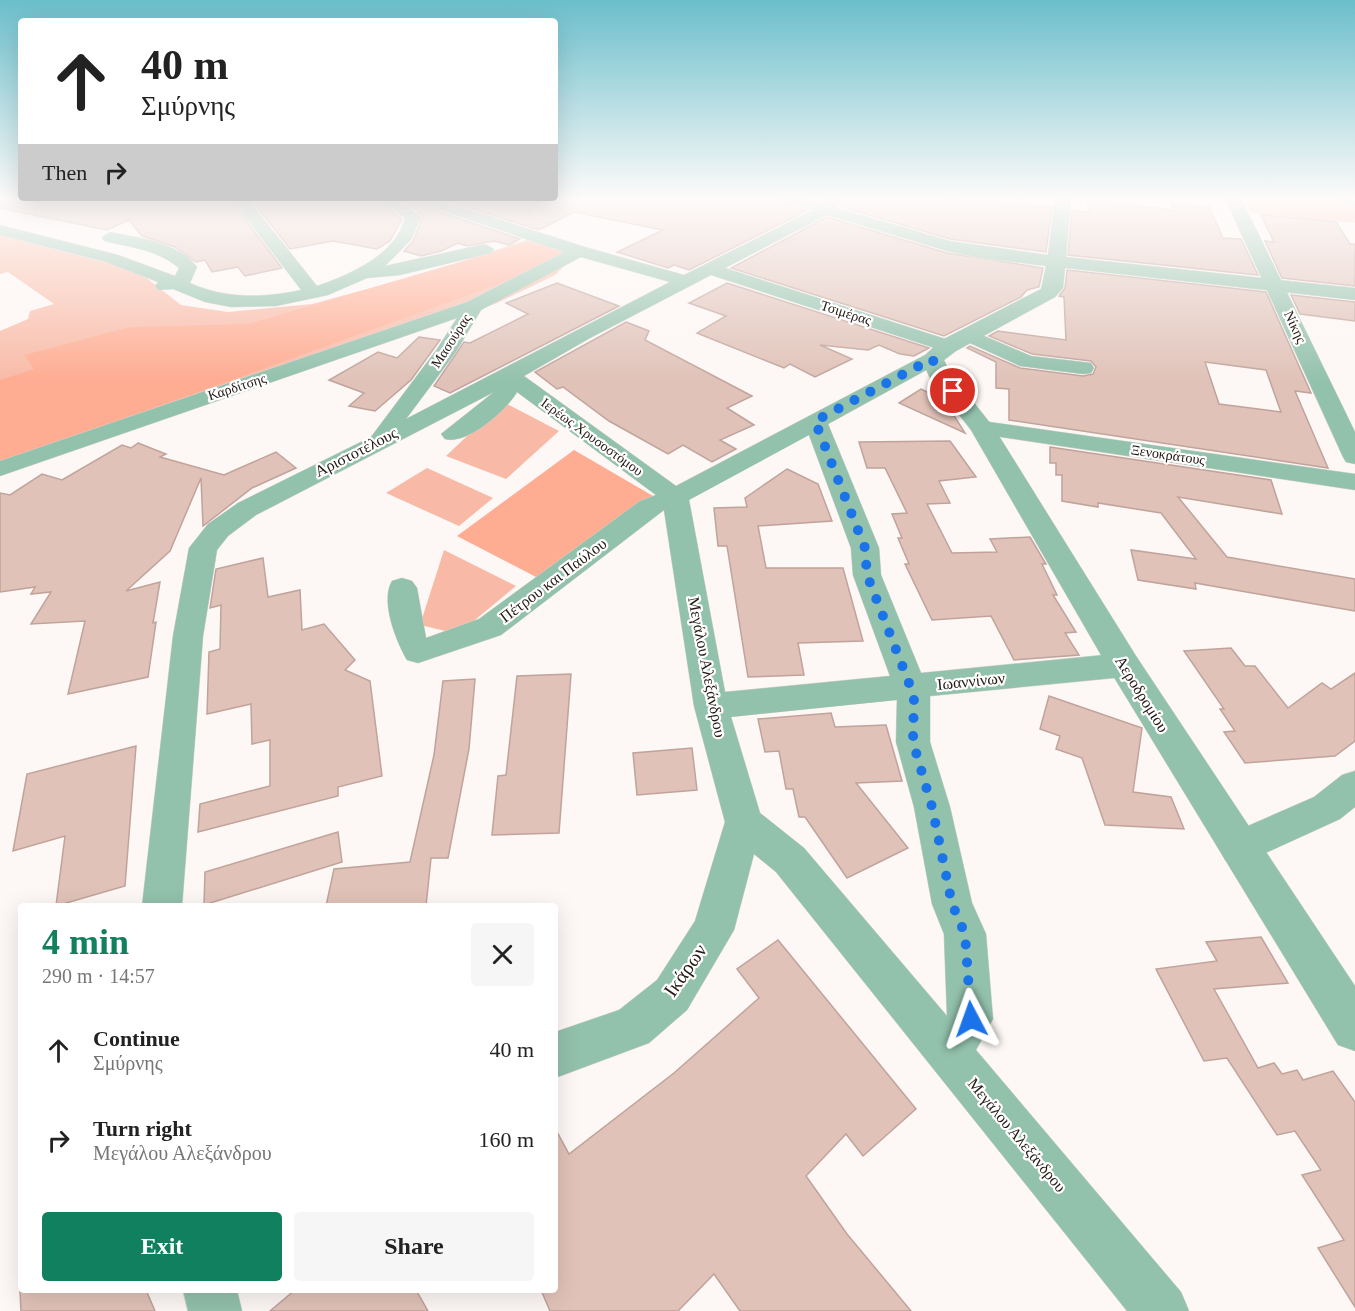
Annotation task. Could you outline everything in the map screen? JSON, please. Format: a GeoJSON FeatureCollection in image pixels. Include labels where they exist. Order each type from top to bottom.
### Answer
{"type":"FeatureCollection","features":[{"type":"Feature","properties":{"kind":"street"},"geometry":{"type":"LineString","coordinates":[[114,259],[129,263],[196,302],[224,308],[268,304],[313,293],[365,273],[400,270],[444,259]]}},
{"type":"Feature","properties":{"kind":"street"},"geometry":{"type":"LineString","coordinates":[[169,285],[183,280],[187,273],[188,267],[179,259]]}},
{"type":"Feature","properties":{"kind":"street"},"geometry":{"type":"LineString","coordinates":[[287,259],[313,293]]}},
{"type":"Feature","properties":{"kind":"street"},"geometry":{"type":"LineString","coordinates":[[365,273],[382,259]]}},
{"type":"Feature","properties":{"kind":"street","name":"Μασούρας"},"geometry":{"type":"LineString","coordinates":[[377,441],[446,352],[474,306],[562,259]]}},
{"type":"Feature","properties":{"kind":"street"},"geometry":{"type":"LineString","coordinates":[[611,259],[686,281]]}},
{"type":"Feature","properties":{"kind":"street","name":"Αριστοτέλους"},"geometry":{"type":"LineString","coordinates":[[162,903],[188,636],[203,548],[218,530],[247,509],[509,376],[728,259]]}},
{"type":"Feature","properties":{"kind":"street"},"geometry":{"type":"LineString","coordinates":[[1036,259],[1355,294]]}},
{"type":"Feature","properties":{"kind":"street","name":"Νίκης"},"geometry":{"type":"LineString","coordinates":[[1264,259],[1355,457]]}},
{"type":"Feature","properties":{"kind":"street"},"geometry":{"type":"LineString","coordinates":[[675,497],[1048,293],[1053,288],[1055,262]]}},
{"type":"Feature","properties":{"kind":"street","name":"Τσιμέρας"},"geometry":{"type":"LineString","coordinates":[[710,269],[940,352]]}},
{"type":"Feature","properties":{"kind":"street","name":"Καρδίτσης"},"geometry":{"type":"LineString","coordinates":[[0,469],[474,306]]}},
{"type":"Feature","properties":{"kind":"street"},"geometry":{"type":"LineString","coordinates":[[968,335],[1027,362],[1083,368]]}},
{"type":"Feature","properties":{"kind":"street","name":"Αεροδρομίου"},"geometry":{"type":"LineString","coordinates":[[940,352],[939,373],[982,428],[1124,665],[1355,1028]]}},
{"type":"Feature","properties":{"kind":"street"},"geometry":{"type":"LineString","coordinates":[[453,434],[482,415],[504,395],[510,386],[509,376]]}},
{"type":"Feature","properties":{"kind":"street","name":"Ιερέως Χρυσοστόμου"},"geometry":{"type":"LineString","coordinates":[[509,376],[675,497]]}},
{"type":"Feature","properties":{"kind":"street"},"geometry":{"type":"LineString","coordinates":[[815,421],[865,548],[867,575],[914,696],[913,742],[932,807],[952,904],[965,934],[971,1019],[948,1052]]}},
{"type":"Feature","properties":{"kind":"street","name":"Ξενοκράτους"},"geometry":{"type":"LineString","coordinates":[[982,428],[1355,482]]}},
{"type":"Feature","properties":{"kind":"street","name":"Πέτρου και Παύλου"},"geometry":{"type":"LineString","coordinates":[[402,588],[408,633],[418,652],[490,627],[649,507],[675,497]]}},
{"type":"Feature","properties":{"kind":"street","name":"Μεγάλου Αλεξάνδρου"},"geometry":{"type":"LineString","coordinates":[[675,497],[711,706],[744,822],[790,860],[1162,1311]]}},
{"type":"Feature","properties":{"kind":"street","name":"Ιωαννίνων"},"geometry":{"type":"LineString","coordinates":[[711,706],[1124,665]]}},
{"type":"Feature","properties":{"kind":"street"},"geometry":{"type":"LineString","coordinates":[[1239,848],[1327,807],[1355,786]]}},
{"type":"Feature","properties":{"kind":"street","name":"Ικάρων"},"geometry":{"type":"LineString","coordinates":[[558,1054],[633,1027],[672,995],[713,930],[744,822]]}},
{"type":"Feature","properties":{"kind":"street"},"geometry":{"type":"LineString","coordinates":[[211,1293],[215,1311]]}},
{"type":"Feature","properties":{"kind":"shaded area"},"geometry":{"type":"Polygon","coordinates":[[[0,259],[94,259],[120,266],[144,276],[181,305],[228,312],[312,304],[468,259],[571,259],[555,275],[497,303],[0,475],[0,331],[28,319],[30,311],[54,304],[8,272],[0,274],[0,259]]]}},
{"type":"Feature","properties":{"kind":"shaded area"},"geometry":{"type":"Polygon","coordinates":[[[469,259],[568,259],[0,463],[0,380],[34,369],[24,355],[130,327],[248,324],[469,259]]]}},
{"type":"Feature","properties":{"kind":"shaded area"},"geometry":{"type":"Polygon","coordinates":[[[503,402],[559,431],[506,479],[446,456],[503,402]]]}},
{"type":"Feature","properties":{"kind":"shaded area"},"geometry":{"type":"Polygon","coordinates":[[[574,450],[653,496],[540,579],[457,536],[574,450]]]}},
{"type":"Feature","properties":{"kind":"shaded area"},"geometry":{"type":"Polygon","coordinates":[[[427,468],[493,498],[459,526],[386,493],[427,468]]]}},
{"type":"Feature","properties":{"kind":"shaded area"},"geometry":{"type":"Polygon","coordinates":[[[444,550],[516,586],[458,634],[420,625],[444,550]]]}},
{"type":"Feature","properties":{"kind":"building"},"geometry":{"type":"Polygon","coordinates":[[[192,259],[275,259],[282,268],[245,276],[238,267],[212,272],[205,260],[196,262],[192,259]]]}},
{"type":"Feature","properties":{"kind":"building"},"geometry":{"type":"Polygon","coordinates":[[[640,259],[710,259],[689,270],[674,265],[668,268],[640,259]]]}},
{"type":"Feature","properties":{"kind":"building"},"geometry":{"type":"Polygon","coordinates":[[[748,259],[987,259],[1043,268],[1039,287],[1027,290],[1021,297],[944,336],[731,268],[748,259]]]}},
{"type":"Feature","properties":{"kind":"building"},"geometry":{"type":"Polygon","coordinates":[[[1108,259],[1251,259],[1258,275],[1108,259]]]}},
{"type":"Feature","properties":{"kind":"building"},"geometry":{"type":"Polygon","coordinates":[[[1273,259],[1355,259],[1355,286],[1282,278],[1273,259]]]}},
{"type":"Feature","properties":{"kind":"building"},"geometry":{"type":"Polygon","coordinates":[[[1067,270],[1266,292],[1311,393],[1295,391],[1328,468],[1009,420],[1009,389],[996,388],[996,362],[967,348],[970,346],[1020,368],[1083,376],[1093,374],[1096,367],[1091,361],[1032,354],[989,336],[998,331],[1066,340],[1064,297],[1059,296],[1065,288],[1067,270]],[[1205,362],[1219,404],[1281,412],[1266,370],[1205,362]]]}},
{"type":"Feature","properties":{"kind":"building"},"geometry":{"type":"Polygon","coordinates":[[[557,283],[619,306],[450,393],[434,386],[464,342],[470,343],[528,314],[506,303],[557,283]]]}},
{"type":"Feature","properties":{"kind":"building"},"geometry":{"type":"Polygon","coordinates":[[[727,283],[929,348],[914,356],[900,354],[879,345],[868,350],[820,345],[852,359],[815,377],[790,364],[784,368],[697,333],[726,316],[689,303],[727,283]]]}},
{"type":"Feature","properties":{"kind":"building"},"geometry":{"type":"Polygon","coordinates":[[[1291,295],[1355,302],[1355,321],[1300,314],[1291,295]]]}},
{"type":"Feature","properties":{"kind":"building"},"geometry":{"type":"Polygon","coordinates":[[[626,322],[649,331],[645,340],[752,396],[727,408],[754,425],[720,440],[736,449],[712,462],[683,445],[668,454],[609,421],[563,387],[557,389],[535,372],[626,322]]]}},
{"type":"Feature","properties":{"kind":"building"},"geometry":{"type":"Polygon","coordinates":[[[419,337],[440,340],[411,380],[375,411],[349,406],[364,393],[329,380],[378,352],[397,358],[419,337]]]}},
{"type":"Feature","properties":{"kind":"building"},"geometry":{"type":"Polygon","coordinates":[[[921,389],[944,400],[965,433],[899,403],[921,389]]]}},
{"type":"Feature","properties":{"kind":"building"},"geometry":{"type":"Polygon","coordinates":[[[950,441],[976,477],[939,481],[950,503],[927,504],[952,553],[997,552],[990,539],[1030,537],[1046,564],[1042,564],[1057,595],[1053,595],[1076,632],[1065,633],[1079,655],[1014,660],[991,616],[932,620],[905,564],[909,564],[898,538],[902,538],[892,514],[907,513],[885,468],[867,468],[859,442],[950,441]]]}},
{"type":"Feature","properties":{"kind":"building"},"geometry":{"type":"Polygon","coordinates":[[[138,443],[166,454],[160,457],[224,475],[276,452],[296,468],[252,488],[203,526],[201,478],[170,551],[126,591],[160,582],[153,623],[156,622],[148,677],[68,694],[85,621],[31,624],[51,592],[31,594],[35,587],[0,592],[0,493],[10,495],[42,474],[62,480],[122,445],[131,448],[138,443]]]}},
{"type":"Feature","properties":{"kind":"building"},"geometry":{"type":"Polygon","coordinates":[[[1050,447],[1271,480],[1282,514],[1178,497],[1227,557],[1355,579],[1355,611],[1195,583],[1196,589],[1138,580],[1131,550],[1196,559],[1161,513],[1098,503],[1098,507],[1062,501],[1062,475],[1056,475],[1056,463],[1050,463],[1050,447]]]}},
{"type":"Feature","properties":{"kind":"building"},"geometry":{"type":"Polygon","coordinates":[[[787,469],[818,484],[832,521],[758,526],[766,568],[843,568],[863,641],[798,643],[804,675],[748,677],[727,546],[718,546],[714,508],[747,507],[745,498],[787,469]]]}},
{"type":"Feature","properties":{"kind":"building"},"geometry":{"type":"Polygon","coordinates":[[[263,558],[268,597],[300,590],[302,630],[324,624],[355,660],[345,670],[370,681],[382,776],[338,787],[338,796],[198,832],[200,804],[270,786],[270,740],[252,744],[251,704],[207,714],[209,652],[220,649],[221,605],[210,608],[216,569],[263,558]]]}},
{"type":"Feature","properties":{"kind":"building"},"geometry":{"type":"Polygon","coordinates":[[[1231,648],[1245,666],[1255,666],[1288,708],[1322,683],[1331,689],[1355,673],[1355,741],[1335,756],[1245,763],[1224,732],[1235,731],[1220,709],[1224,709],[1184,651],[1231,648]]]}},
{"type":"Feature","properties":{"kind":"building"},"geometry":{"type":"Polygon","coordinates":[[[571,674],[559,833],[492,835],[498,776],[506,775],[517,676],[571,674]]]}},
{"type":"Feature","properties":{"kind":"building"},"geometry":{"type":"Polygon","coordinates":[[[475,679],[469,749],[448,858],[431,858],[426,903],[327,903],[334,869],[410,862],[434,755],[443,681],[475,679]]]}},
{"type":"Feature","properties":{"kind":"building"},"geometry":{"type":"Polygon","coordinates":[[[1049,696],[1142,728],[1133,792],[1171,797],[1184,829],[1105,825],[1082,758],[1056,749],[1060,736],[1040,729],[1049,696]]]}},
{"type":"Feature","properties":{"kind":"building"},"geometry":{"type":"Polygon","coordinates":[[[831,713],[835,727],[886,725],[902,781],[856,783],[908,848],[847,878],[805,817],[799,817],[793,789],[786,789],[779,751],[765,752],[758,719],[831,713]]]}},
{"type":"Feature","properties":{"kind":"building"},"geometry":{"type":"Polygon","coordinates":[[[136,746],[125,886],[66,903],[56,903],[65,836],[13,851],[27,774],[136,746]]]}},
{"type":"Feature","properties":{"kind":"building"},"geometry":{"type":"Polygon","coordinates":[[[692,748],[697,790],[637,795],[633,753],[692,748]]]}},
{"type":"Feature","properties":{"kind":"building"},"geometry":{"type":"Polygon","coordinates":[[[338,832],[342,862],[210,903],[204,903],[205,872],[338,832]]]}},
{"type":"Feature","properties":{"kind":"building"},"geometry":{"type":"Polygon","coordinates":[[[1261,937],[1288,983],[1214,989],[1258,1068],[1274,1063],[1282,1074],[1297,1070],[1303,1080],[1333,1071],[1355,1102],[1355,1307],[1318,1248],[1344,1240],[1302,1175],[1321,1170],[1295,1131],[1277,1135],[1227,1058],[1204,1061],[1156,969],[1217,961],[1206,942],[1261,937]]]}},
{"type":"Feature","properties":{"kind":"building"},"geometry":{"type":"Polygon","coordinates":[[[778,940],[916,1109],[863,1156],[846,1134],[806,1176],[847,1234],[911,1311],[740,1311],[714,1274],[678,1311],[550,1311],[542,1293],[558,1293],[558,1134],[569,1154],[674,1073],[759,998],[737,969],[778,940]]]}},
{"type":"Feature","properties":{"kind":"building"},"geometry":{"type":"Polygon","coordinates":[[[20,1293],[147,1293],[155,1311],[21,1311],[20,1293]]]}},
{"type":"Feature","properties":{"kind":"building"},"geometry":{"type":"Polygon","coordinates":[[[291,1293],[418,1293],[428,1311],[270,1311],[291,1293]]]}},
{"type":"Feature","properties":{"kind":"route"},"geometry":{"type":"LineString","coordinates":[[953,391],[939,373],[932,359],[815,421],[865,548],[867,575],[914,696],[913,742],[932,807],[952,904],[965,934],[971,1019]]}}]}
